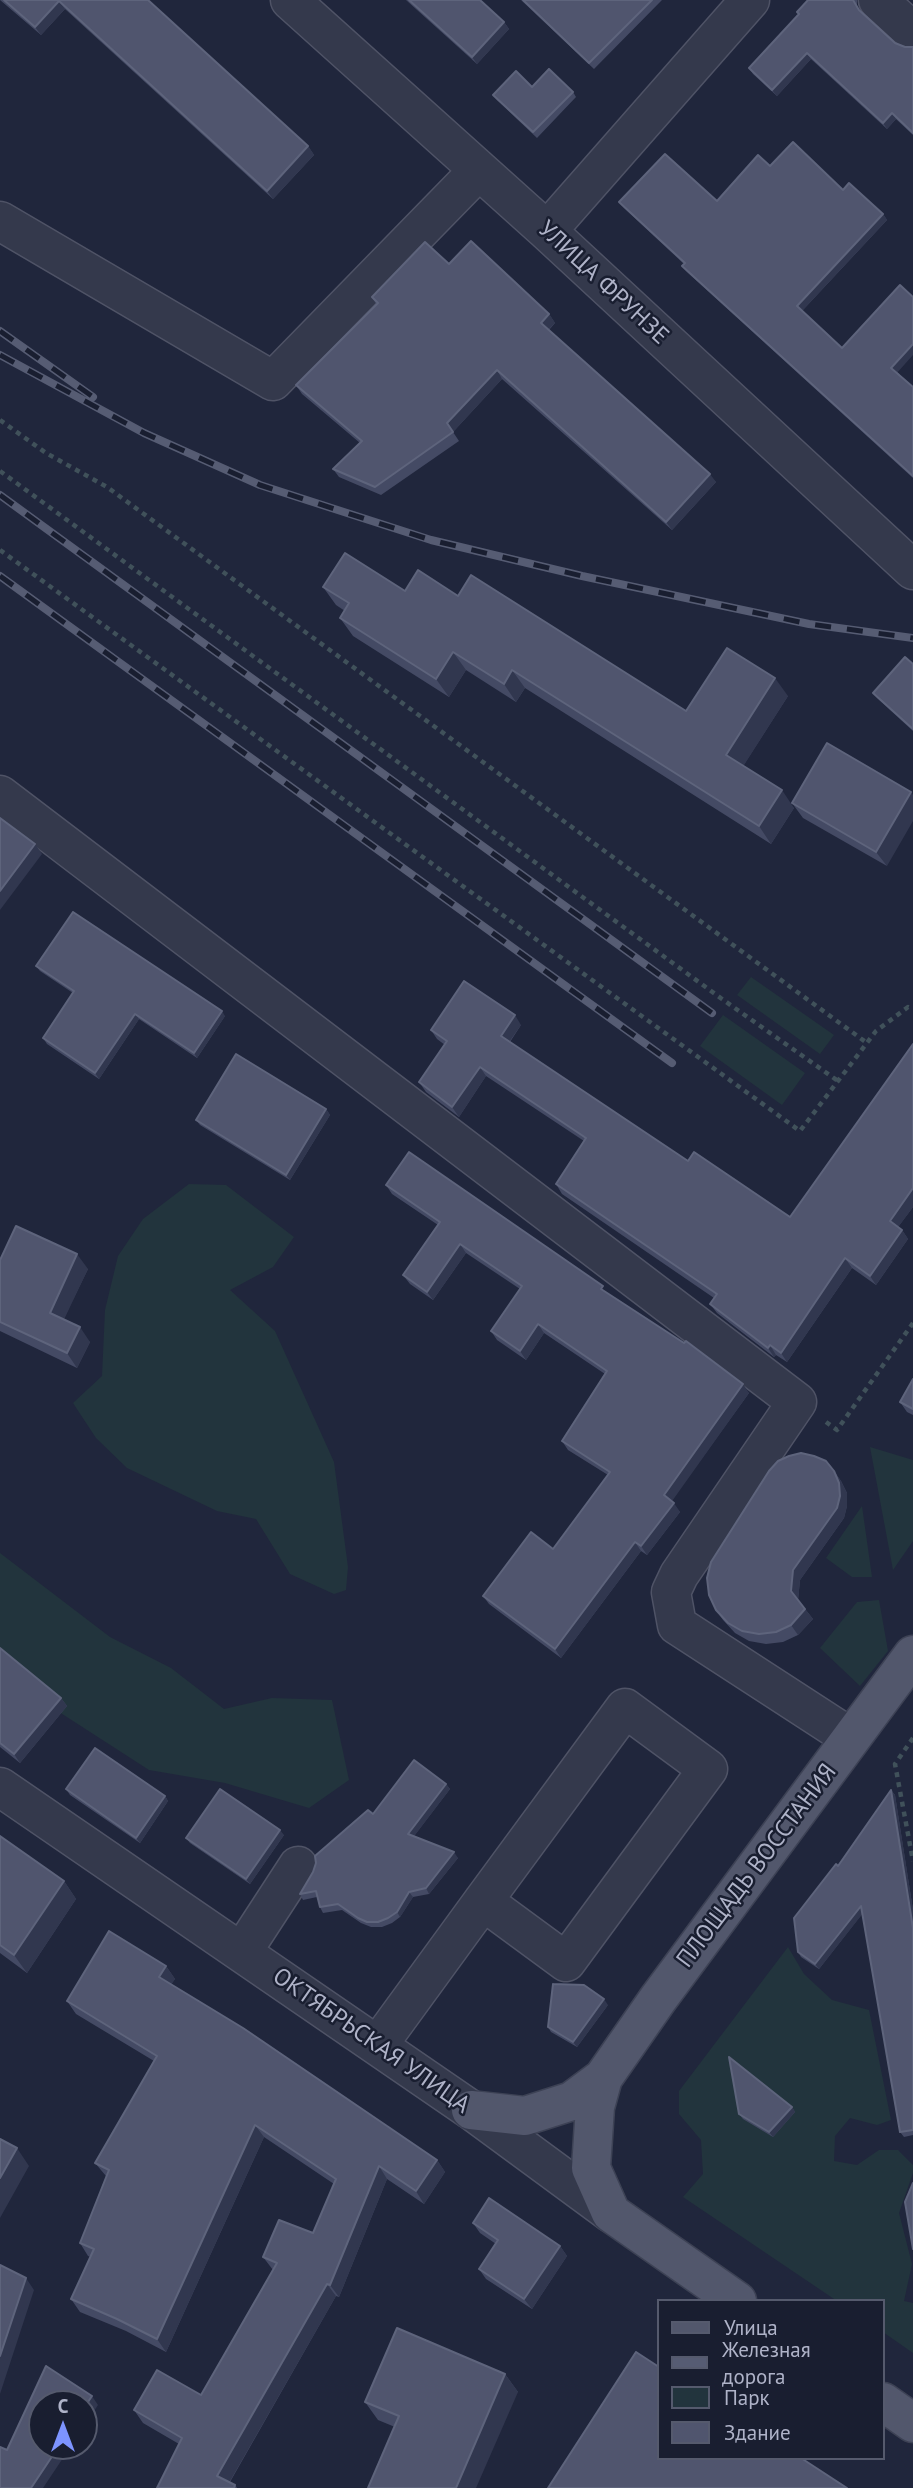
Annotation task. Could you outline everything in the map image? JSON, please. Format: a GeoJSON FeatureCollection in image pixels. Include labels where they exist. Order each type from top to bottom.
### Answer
{"type":"FeatureCollection","features":[{"type":"Feature","properties":{"kind":"main road","name":"ПЛОЩАДЬ ВОССТАНИЯ"},"geometry":{"type":"LineString","coordinates":[[471,2110],[525,2116],[572,2101],[603,2078],[658,1999],[913,1655]]}},
{"type":"Feature","properties":{"kind":"main road","name":"ПЛОЩАДЬ ВОССТАНИЯ"},"geometry":{"type":"LineString","coordinates":[[603,2078],[595,2107],[591,2168],[611,2213]]}},
{"type":"Feature","properties":{"kind":"main road","name":"ОКТЯБРЬСКАЯ УЛИЦА"},"geometry":{"type":"LineString","coordinates":[[611,2213],[734,2299]]}},
{"type":"Feature","properties":{"kind":"main road"},"geometry":{"type":"LineString","coordinates":[[885,2403],[913,2423]]}},
{"type":"Feature","properties":{"kind":"street","name":"УЛИЦА ФРУНЗЕ"},"geometry":{"type":"LineString","coordinates":[[290,0],[547,231],[913,569]]}},
{"type":"Feature","properties":{"kind":"street"},"geometry":{"type":"LineString","coordinates":[[547,231],[750,0]]}},
{"type":"Feature","properties":{"kind":"street"},"geometry":{"type":"LineString","coordinates":[[878,0],[913,32]]}},
{"type":"Feature","properties":{"kind":"street"},"geometry":{"type":"LineString","coordinates":[[0,221],[273,381],[479,170]]}},
{"type":"Feature","properties":{"kind":"street"},"geometry":{"type":"LineString","coordinates":[[0,795],[797,1402],[679,1575],[671,1592],[677,1625],[851,1738]]}},
{"type":"Feature","properties":{"kind":"street"},"geometry":{"type":"LineString","coordinates":[[378,2045],[483,1901],[625,1708],[708,1769],[566,1962],[483,1901]]}},
{"type":"Feature","properties":{"kind":"street","name":"ОКТЯБРЬСКАЯ УЛИЦА"},"geometry":{"type":"LineString","coordinates":[[0,1787],[378,2045],[611,2213]]}},
{"type":"Feature","properties":{"kind":"street"},"geometry":{"type":"LineString","coordinates":[[242,1952],[298,1867]]}},
{"type":"Feature","properties":{"kind":"path"},"geometry":{"type":"LineString","coordinates":[[0,420],[46,453],[107,487],[867,1043]]}},
{"type":"Feature","properties":{"kind":"path"},"geometry":{"type":"LineString","coordinates":[[0,471],[838,1081]]}},
{"type":"Feature","properties":{"kind":"path"},"geometry":{"type":"LineString","coordinates":[[0,550],[800,1131],[876,1031],[908,1007],[913,1009]]}},
{"type":"Feature","properties":{"kind":"path"},"geometry":{"type":"LineString","coordinates":[[797,1402],[837,1430],[913,1323]]}},
{"type":"Feature","properties":{"kind":"path"},"geometry":{"type":"LineString","coordinates":[[913,1738],[895,1764],[913,1861]]}},
{"type":"Feature","properties":{"kind":"green space"},"geometry":{"type":"Polygon","coordinates":[[[751,977],[834,1035],[820,1054],[737,995],[751,977]]]}},
{"type":"Feature","properties":{"kind":"green space"},"geometry":{"type":"Polygon","coordinates":[[[723,1015],[805,1073],[782,1105],[700,1046],[723,1015]]]}},
{"type":"Feature","properties":{"kind":"green space"},"geometry":{"type":"Polygon","coordinates":[[[189,1184],[226,1185],[294,1237],[273,1267],[230,1290],[275,1331],[334,1462],[348,1567],[346,1590],[334,1594],[290,1574],[256,1519],[217,1511],[127,1468],[96,1438],[73,1403],[102,1376],[105,1310],[118,1256],[143,1219],[189,1184]]]}},
{"type":"Feature","properties":{"kind":"green space"},"geometry":{"type":"Polygon","coordinates":[[[870,1447],[913,1460],[913,1541],[893,1570],[870,1447]]]}},
{"type":"Feature","properties":{"kind":"green space"},"geometry":{"type":"Polygon","coordinates":[[[862,1506],[872,1577],[852,1577],[826,1558],[862,1506]]]}},
{"type":"Feature","properties":{"kind":"green space"},"geometry":{"type":"Polygon","coordinates":[[[0,1553],[110,1637],[171,1668],[224,1709],[272,1698],[332,1700],[349,1780],[309,1808],[225,1783],[149,1770],[39,1699],[0,1658],[0,1553]]]}},
{"type":"Feature","properties":{"kind":"green space"},"geometry":{"type":"Polygon","coordinates":[[[879,1600],[888,1651],[860,1686],[820,1648],[857,1602],[879,1600]]]}},
{"type":"Feature","properties":{"kind":"green space"},"geometry":{"type":"Polygon","coordinates":[[[788,1947],[804,1974],[832,2000],[869,2010],[891,2120],[877,2125],[850,2118],[835,2136],[834,2161],[857,2165],[879,2150],[898,2150],[913,2165],[913,2173],[899,2213],[912,2264],[904,2301],[913,2303],[913,2353],[885,2333],[885,2299],[834,2299],[683,2197],[703,2174],[701,2140],[679,2114],[679,2091],[788,1947]]]}},
{"type":"Feature","properties":{"kind":"building"},"geometry":{"type":"Polygon","coordinates":[[[4,0],[148,0],[308,146],[267,191],[59,1],[35,27],[4,0]]]}},
{"type":"Feature","properties":{"kind":"building"},"geometry":{"type":"Polygon","coordinates":[[[409,0],[480,0],[504,22],[472,57],[409,0]]]}},
{"type":"Feature","properties":{"kind":"building"},"geometry":{"type":"Polygon","coordinates":[[[523,0],[652,0],[589,63],[523,0]]]}},
{"type":"Feature","properties":{"kind":"building"},"geometry":{"type":"Polygon","coordinates":[[[808,0],[853,0],[859,10],[895,43],[913,47],[913,133],[892,113],[883,123],[807,53],[772,90],[749,68],[799,14],[797,12],[808,0]]]}},
{"type":"Feature","properties":{"kind":"building"},"geometry":{"type":"Polygon","coordinates":[[[549,69],[573,92],[533,132],[493,95],[516,71],[532,87],[549,69]]]}},
{"type":"Feature","properties":{"kind":"building"},"geometry":{"type":"Polygon","coordinates":[[[793,142],[843,190],[849,183],[883,214],[797,306],[842,348],[900,285],[913,297],[913,344],[891,368],[913,387],[913,476],[682,266],[685,263],[619,202],[665,154],[717,201],[758,155],[770,166],[793,142]]]}},
{"type":"Feature","properties":{"kind":"building"},"geometry":{"type":"Polygon","coordinates":[[[471,241],[549,314],[541,323],[710,474],[666,522],[497,370],[447,423],[453,432],[375,487],[333,469],[362,441],[296,385],[378,303],[372,297],[425,242],[449,264],[471,241]]]}},
{"type":"Feature","properties":{"kind":"building"},"geometry":{"type":"Polygon","coordinates":[[[345,553],[405,591],[418,570],[458,596],[471,575],[686,711],[727,648],[775,678],[726,755],[782,790],[759,826],[512,670],[504,684],[453,652],[436,679],[340,618],[349,603],[323,587],[345,553]]]}},
{"type":"Feature","properties":{"kind":"building"},"geometry":{"type":"Polygon","coordinates":[[[905,657],[913,664],[913,729],[873,693],[905,657]]]}},
{"type":"Feature","properties":{"kind":"building"},"geometry":{"type":"Polygon","coordinates":[[[827,743],[911,792],[876,852],[792,803],[827,743]]]}},
{"type":"Feature","properties":{"kind":"building"},"geometry":{"type":"Polygon","coordinates":[[[0,818],[35,844],[0,891],[0,818]]]}},
{"type":"Feature","properties":{"kind":"building"},"geometry":{"type":"Polygon","coordinates":[[[73,912],[222,1011],[194,1053],[135,1014],[95,1073],[43,1038],[74,991],[36,966],[73,912]]]}},
{"type":"Feature","properties":{"kind":"building"},"geometry":{"type":"Polygon","coordinates":[[[464,981],[515,1015],[501,1036],[688,1161],[694,1152],[790,1217],[913,1044],[913,1188],[890,1221],[902,1230],[870,1276],[845,1258],[781,1353],[770,1345],[768,1348],[710,1304],[717,1294],[556,1184],[586,1138],[480,1067],[452,1107],[419,1082],[447,1041],[431,1030],[464,981]]]}},
{"type":"Feature","properties":{"kind":"building"},"geometry":{"type":"Polygon","coordinates":[[[236,1054],[326,1109],[286,1175],[196,1120],[236,1054]]]}},
{"type":"Feature","properties":{"kind":"building"},"geometry":{"type":"Polygon","coordinates":[[[409,1152],[603,1286],[601,1289],[684,1343],[686,1341],[743,1384],[664,1495],[674,1503],[641,1546],[635,1542],[555,1649],[483,1596],[531,1532],[553,1549],[610,1472],[562,1441],[607,1371],[538,1324],[520,1351],[491,1331],[522,1286],[460,1244],[427,1292],[403,1275],[440,1222],[386,1185],[409,1152]]]}},
{"type":"Feature","properties":{"kind":"building"},"geometry":{"type":"Polygon","coordinates":[[[16,1226],[77,1254],[50,1313],[80,1327],[67,1353],[0,1322],[0,1260],[16,1226]]]}},
{"type":"Feature","properties":{"kind":"building"},"geometry":{"type":"Polygon","coordinates":[[[913,1379],[913,1409],[900,1402],[913,1379]]]}},
{"type":"Feature","properties":{"kind":"building"},"geometry":{"type":"Polygon","coordinates":[[[801,1453],[826,1461],[839,1483],[840,1496],[837,1508],[793,1570],[791,1591],[805,1609],[791,1625],[776,1632],[759,1634],[742,1631],[728,1623],[716,1610],[709,1595],[707,1578],[711,1562],[769,1471],[778,1461],[801,1453]]]}},
{"type":"Feature","properties":{"kind":"building"},"geometry":{"type":"Polygon","coordinates":[[[0,1648],[61,1698],[14,1754],[0,1743],[0,1648]]]}},
{"type":"Feature","properties":{"kind":"building"},"geometry":{"type":"Polygon","coordinates":[[[95,1748],[165,1796],[136,1838],[66,1789],[95,1748]]]}},
{"type":"Feature","properties":{"kind":"building"},"geometry":{"type":"Polygon","coordinates":[[[414,1760],[446,1784],[408,1834],[454,1852],[426,1888],[409,1892],[397,1912],[378,1922],[367,1922],[358,1918],[338,1904],[320,1907],[316,1891],[300,1894],[313,1872],[315,1856],[368,1810],[373,1814],[414,1760]]]}},
{"type":"Feature","properties":{"kind":"building"},"geometry":{"type":"Polygon","coordinates":[[[220,1789],[280,1830],[246,1879],[186,1838],[220,1789]]]}},
{"type":"Feature","properties":{"kind":"building"},"geometry":{"type":"Polygon","coordinates":[[[891,1790],[913,1928],[913,2130],[900,2132],[861,1906],[815,1964],[798,1952],[794,1918],[836,1864],[838,1866],[891,1790]]]}},
{"type":"Feature","properties":{"kind":"building"},"geometry":{"type":"Polygon","coordinates":[[[0,1836],[64,1881],[14,1955],[0,1945],[0,1836]]]}},
{"type":"Feature","properties":{"kind":"building"},"geometry":{"type":"Polygon","coordinates":[[[109,1931],[166,1966],[159,1977],[243,2028],[437,2160],[416,2191],[379,2166],[330,2285],[327,2284],[217,2476],[235,2485],[234,2488],[157,2488],[182,2438],[134,2410],[157,2370],[201,2395],[277,2263],[263,2257],[279,2220],[313,2233],[336,2179],[255,2125],[157,2339],[71,2299],[94,2249],[80,2243],[109,2170],[95,2163],[157,2056],[67,2001],[109,1931]]]}},
{"type":"Feature","properties":{"kind":"building"},"geometry":{"type":"Polygon","coordinates":[[[553,1984],[584,1985],[604,1999],[573,2042],[548,2027],[553,1984]]]}},
{"type":"Feature","properties":{"kind":"building"},"geometry":{"type":"Polygon","coordinates":[[[729,2057],[792,2107],[769,2132],[739,2114],[729,2057]]]}},
{"type":"Feature","properties":{"kind":"building"},"geometry":{"type":"Polygon","coordinates":[[[0,2139],[17,2148],[0,2178],[0,2139]]]}},
{"type":"Feature","properties":{"kind":"building"},"geometry":{"type":"Polygon","coordinates":[[[913,2183],[913,2249],[905,2202],[913,2183]]]}},
{"type":"Feature","properties":{"kind":"building"},"geometry":{"type":"Polygon","coordinates":[[[489,2198],[560,2246],[524,2299],[479,2269],[498,2240],[473,2223],[489,2198]]]}},
{"type":"Feature","properties":{"kind":"building"},"geometry":{"type":"Polygon","coordinates":[[[0,2265],[26,2278],[0,2356],[0,2265]]]}},
{"type":"Feature","properties":{"kind":"building"},"geometry":{"type":"Polygon","coordinates":[[[397,2328],[505,2374],[456,2488],[368,2488],[399,2416],[365,2402],[397,2328]]]}},
{"type":"Feature","properties":{"kind":"building"},"geometry":{"type":"Polygon","coordinates":[[[636,2352],[657,2366],[657,2460],[804,2460],[847,2488],[548,2488],[636,2352]]]}},
{"type":"Feature","properties":{"kind":"building"},"geometry":{"type":"Polygon","coordinates":[[[46,2366],[83,2390],[35,2390],[46,2366]]]}},
{"type":"Feature","properties":{"kind":"building"},"geometry":{"type":"Polygon","coordinates":[[[28,2405],[28,2460],[50,2460],[31,2488],[0,2488],[0,2447],[7,2450],[28,2405]]]}},
{"type":"Feature","properties":{"kind":"railway"},"geometry":{"type":"LineString","coordinates":[[0,331],[93,397]]}},
{"type":"Feature","properties":{"kind":"railway"},"geometry":{"type":"LineString","coordinates":[[0,355],[144,433],[260,485],[431,540],[582,576],[809,624],[913,638]]}},
{"type":"Feature","properties":{"kind":"railway"},"geometry":{"type":"LineString","coordinates":[[0,495],[712,1013]]}},
{"type":"Feature","properties":{"kind":"railway"},"geometry":{"type":"LineString","coordinates":[[0,576],[672,1063]]}}]}
